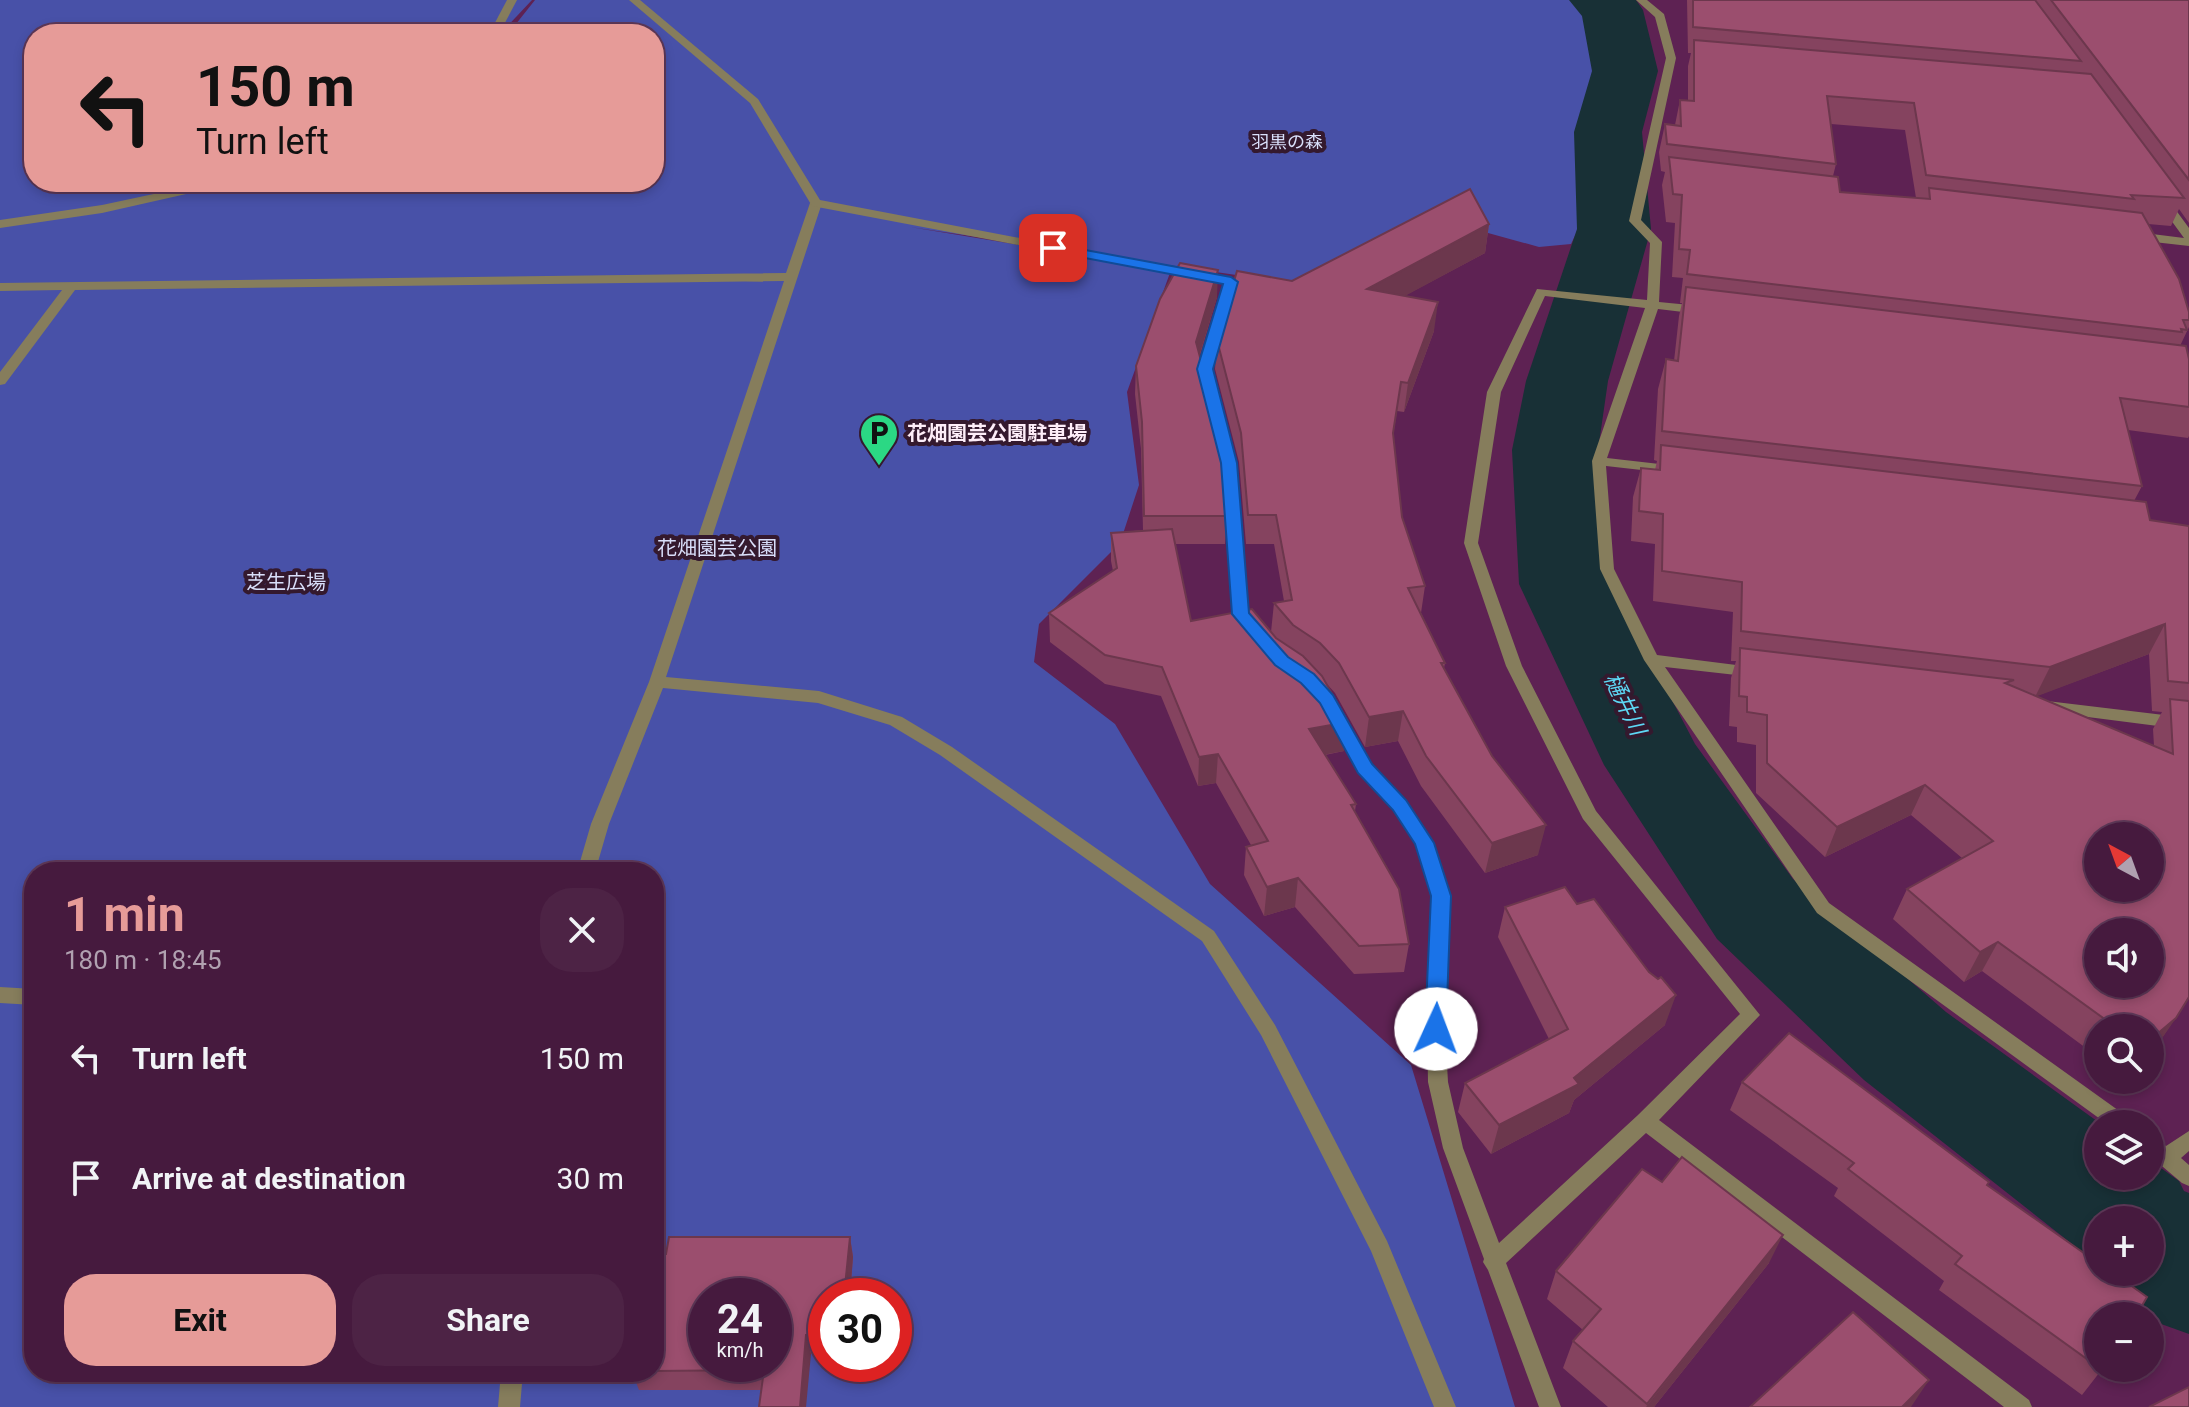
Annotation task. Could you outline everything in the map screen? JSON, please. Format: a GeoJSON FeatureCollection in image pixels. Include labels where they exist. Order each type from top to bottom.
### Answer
{"type":"FeatureCollection","features":[{"type":"Feature","properties":{"kind":"street"},"geometry":{"type":"LineString","coordinates":[[499,24],[512,0]]}},
{"type":"Feature","properties":{"kind":"street"},"geometry":{"type":"LineString","coordinates":[[634,0],[663,24]]}},
{"type":"Feature","properties":{"kind":"street"},"geometry":{"type":"LineString","coordinates":[[1641,0],[1660,16],[1679,59],[1654,177],[1635,221],[1656,242],[1653,304],[1599,461],[1607,569],[1652,660],[1823,908],[2103,1110]]}},
{"type":"Feature","properties":{"kind":"street"},"geometry":{"type":"LineString","coordinates":[[664,25],[754,101],[816,203],[1231,282],[1205,369],[1229,463],[1241,614],[1266,644]]}},
{"type":"Feature","properties":{"kind":"street"},"geometry":{"type":"LineString","coordinates":[[2151,185],[2189,239]]}},
{"type":"Feature","properties":{"kind":"street"},"geometry":{"type":"LineString","coordinates":[[0,224],[102,209],[180,192]]}},
{"type":"Feature","properties":{"kind":"street"},"geometry":{"type":"LineString","coordinates":[[589,862],[600,824],[657,682],[816,203]]}},
{"type":"Feature","properties":{"kind":"street"},"geometry":{"type":"LineString","coordinates":[[2127,234],[2189,239]]}},
{"type":"Feature","properties":{"kind":"street"},"geometry":{"type":"LineString","coordinates":[[0,287],[792,277]]}},
{"type":"Feature","properties":{"kind":"street"},"geometry":{"type":"LineString","coordinates":[[0,381],[71,286]]}},
{"type":"Feature","properties":{"kind":"street"},"geometry":{"type":"LineString","coordinates":[[1493,1262],[1645,1121],[1751,1015],[1589,815],[1514,666],[1471,543],[1494,392],[1541,292],[1716,312]]}},
{"type":"Feature","properties":{"kind":"street"},"geometry":{"type":"LineString","coordinates":[[1599,461],[1692,472]]}},
{"type":"Feature","properties":{"kind":"street"},"geometry":{"type":"LineString","coordinates":[[1652,660],[1778,675]]}},
{"type":"Feature","properties":{"kind":"street"},"geometry":{"type":"LineString","coordinates":[[657,682],[819,697],[896,721],[946,751],[1208,936],[1268,1030],[1380,1248],[1445,1407]]}},
{"type":"Feature","properties":{"kind":"street"},"geometry":{"type":"LineString","coordinates":[[1327,699],[1365,769],[1399,805],[1424,843],[1441,896],[1436,1029],[1438,1082],[1453,1148],[1493,1262],[1550,1407]]}},
{"type":"Feature","properties":{"kind":"street"},"geometry":{"type":"LineString","coordinates":[[2031,705],[2189,724]]}},
{"type":"Feature","properties":{"kind":"street"},"geometry":{"type":"LineString","coordinates":[[0,995],[24,996]]}},
{"type":"Feature","properties":{"kind":"street"},"geometry":{"type":"LineString","coordinates":[[1645,1121],[2021,1407]]}},
{"type":"Feature","properties":{"kind":"street"},"geometry":{"type":"LineString","coordinates":[[2167,1157],[2189,1140]]}},
{"type":"Feature","properties":{"kind":"street"},"geometry":{"type":"LineString","coordinates":[[2164,1155],[2189,1177]]}},
{"type":"Feature","properties":{"kind":"street"},"geometry":{"type":"LineString","coordinates":[[509,1407],[511,1382]]}},
{"type":"Feature","properties":{"kind":"green space","name":"花畑園芸公園"},"geometry":{"type":"Polygon","coordinates":[[[0,0],[532,0],[509,24],[24,24],[24,192],[664,192],[664,24],[516,24],[535,0],[1577,0],[1605,57],[1579,120],[1586,213],[1571,244],[1539,247],[1470,228],[1317,287],[910,227],[1171,270],[1127,392],[1139,485],[1120,543],[1039,624],[1034,662],[1115,724],[1210,884],[1411,1065],[1515,1407],[0,1407],[0,0]]]}},
{"type":"Feature","properties":{"kind":"building"},"geometry":{"type":"Polygon","coordinates":[[[1693,0],[2035,0],[2081,61],[1693,27],[1693,0]]]}},
{"type":"Feature","properties":{"kind":"building"},"geometry":{"type":"Polygon","coordinates":[[[2051,0],[2189,0],[2189,180],[2051,0]]]}},
{"type":"Feature","properties":{"kind":"building"},"geometry":{"type":"Polygon","coordinates":[[[1694,40],[2091,74],[2184,198],[2131,195],[2134,199],[1926,175],[1914,103],[1827,96],[1836,164],[1667,144],[1665,124],[1681,126],[1680,100],[1694,101],[1694,40]]]}},
{"type":"Feature","properties":{"kind":"building"},"geometry":{"type":"Polygon","coordinates":[[[1669,157],[1838,177],[1840,192],[1930,199],[1929,188],[2142,213],[2179,279],[2189,312],[2189,320],[2183,320],[2187,330],[2181,329],[2182,332],[1687,274],[1690,250],[1679,249],[1682,195],[1673,194],[1669,157]]]}},
{"type":"Feature","properties":{"kind":"building"},"geometry":{"type":"Polygon","coordinates":[[[1470,189],[1489,224],[1367,289],[1438,302],[1408,383],[1401,382],[1393,433],[1402,517],[1425,586],[1408,588],[1445,663],[1441,663],[1492,756],[1546,825],[1492,843],[1426,756],[1403,711],[1369,717],[1339,663],[1320,643],[1293,625],[1274,603],[1292,600],[1276,515],[1248,515],[1241,433],[1217,340],[1237,271],[1292,281],[1470,189]]]}},
{"type":"Feature","properties":{"kind":"building"},"geometry":{"type":"Polygon","coordinates":[[[1180,263],[1218,270],[1196,342],[1221,436],[1227,516],[1144,516],[1142,422],[1136,366],[1160,299],[1180,263]]]}},
{"type":"Feature","properties":{"kind":"building"},"geometry":{"type":"Polygon","coordinates":[[[1686,287],[2186,346],[2189,407],[2120,398],[2142,486],[1662,431],[1666,359],[1678,361],[1686,287]]]}},
{"type":"Feature","properties":{"kind":"building"},"geometry":{"type":"Polygon","coordinates":[[[1661,445],[2146,502],[2150,520],[2189,526],[2189,683],[2168,681],[2165,624],[2050,667],[1741,631],[1742,582],[1662,571],[1663,514],[1639,511],[1641,468],[1660,470],[1661,445]]]}},
{"type":"Feature","properties":{"kind":"building"},"geometry":{"type":"Polygon","coordinates":[[[1172,529],[1191,621],[1252,609],[1276,638],[1303,656],[1322,676],[1348,722],[1309,729],[1356,804],[1351,805],[1399,889],[1409,944],[1359,946],[1298,878],[1267,887],[1246,847],[1268,841],[1218,754],[1199,757],[1162,667],[1105,655],[1049,613],[1117,568],[1111,533],[1172,529]]]}},
{"type":"Feature","properties":{"kind":"building"},"geometry":{"type":"Polygon","coordinates":[[[1740,648],[2014,680],[2005,683],[2173,754],[2170,699],[2189,701],[2189,997],[2176,1018],[2164,1028],[2164,1014],[2098,1014],[1998,942],[1980,952],[1907,889],[1993,841],[1925,785],[1837,827],[1767,763],[1767,715],[1747,712],[1747,697],[1739,696],[1740,648]]]}},
{"type":"Feature","properties":{"kind":"building"},"geometry":{"type":"Polygon","coordinates":[[[1565,887],[1577,904],[1594,899],[1649,972],[1658,979],[1661,977],[1676,995],[1574,1078],[1579,1084],[1499,1125],[1465,1083],[1568,1029],[1505,907],[1565,887]]]}},
{"type":"Feature","properties":{"kind":"building"},"geometry":{"type":"Polygon","coordinates":[[[1789,1033],[1989,1182],[1987,1185],[2084,1253],[2084,1286],[2132,1286],[2147,1297],[2144,1302],[2084,1302],[2084,1357],[1955,1264],[1962,1256],[1848,1169],[1854,1163],[1742,1082],[1789,1033]]]}},
{"type":"Feature","properties":{"kind":"building"},"geometry":{"type":"Polygon","coordinates":[[[1682,1157],[1783,1235],[1647,1404],[1573,1341],[1601,1309],[1556,1271],[1642,1169],[1662,1182],[1682,1157]]]}},
{"type":"Feature","properties":{"kind":"building"},"geometry":{"type":"Polygon","coordinates":[[[669,1237],[850,1237],[846,1278],[808,1278],[808,1335],[800,1407],[759,1407],[762,1382],[792,1382],[792,1278],[688,1278],[688,1371],[664,1371],[664,1254],[669,1237]]]}},
{"type":"Feature","properties":{"kind":"building"},"geometry":{"type":"Polygon","coordinates":[[[1853,1312],[1929,1380],[1902,1407],[1750,1407],[1853,1312]]]}},
{"type":"Feature","properties":{"kind":"building"},"geometry":{"type":"Polygon","coordinates":[[[2189,1387],[2189,1407],[2149,1407],[2189,1387]]]}},
{"type":"Feature","properties":{"kind":"waterway","name":"樋井川"},"geometry":{"type":"LineString","coordinates":[[1600,0],[1612,10],[1625,71],[1608,132],[1614,229],[1567,381],[1555,450],[1565,584],[1655,765],[1755,909],[1905,1046],[2116,1206]]}},
{"type":"Feature","properties":{"kind":"waterway","name":"樋井川"},"geometry":{"type":"LineString","coordinates":[[2164,1250],[2189,1276]]}},
{"type":"Feature","properties":{"kind":"place","name":"花畑園芸公園駐車場"},"geometry":{"type":"Point","coordinates":[879,467]}},
{"type":"Feature","properties":{"kind":"route"},"geometry":{"type":"LineString","coordinates":[[1053,248],[1231,282],[1205,369],[1229,463],[1235,570],[1241,614],[1282,661],[1308,679],[1327,699],[1365,769],[1399,805],[1424,843],[1441,896],[1436,1029]]}},
{"type":"Feature","properties":{"kind":"park label","name":"羽黒の森"},"geometry":{"type":"Point","coordinates":[1287,141]}},
{"type":"Feature","properties":{"kind":"park label","name":"芝生広場"},"geometry":{"type":"Point","coordinates":[286,582]}}]}
